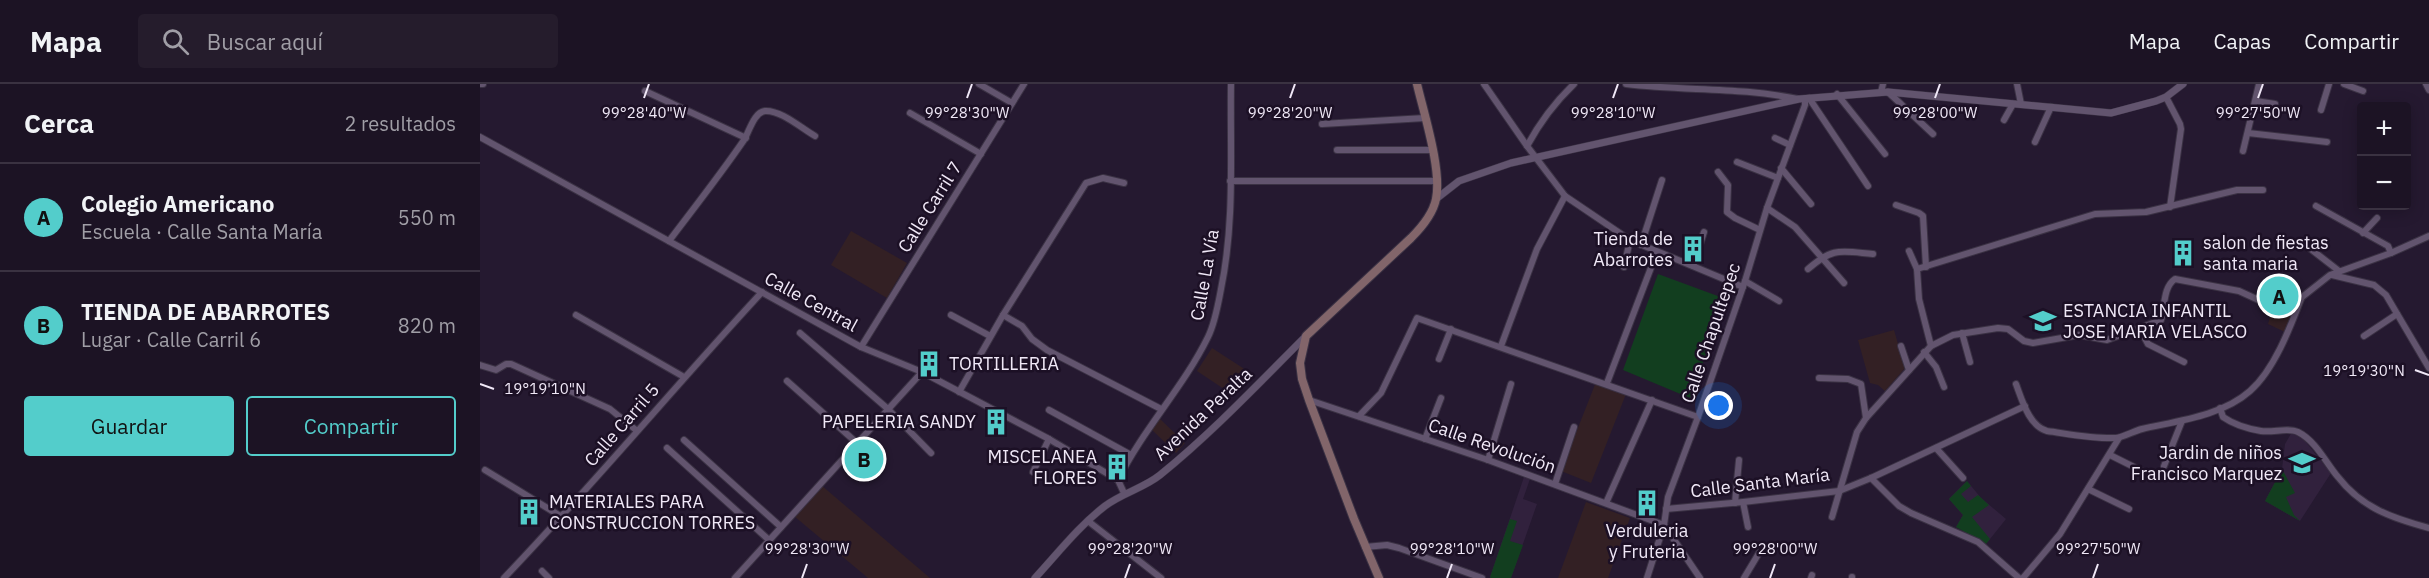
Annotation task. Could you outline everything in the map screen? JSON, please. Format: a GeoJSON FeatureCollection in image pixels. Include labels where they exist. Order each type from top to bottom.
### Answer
{"type":"FeatureCollection","features":[{"type":"Feature","properties":{"kind":"main road"},"geometry":{"type":"LineString","coordinates":[[1379,578],[1309,400],[1301,373],[1305,336],[1411,238],[1424,223],[1436,199],[1436,181],[1431,150],[1417,84]]}},
{"type":"Feature","properties":{"kind":"street"},"geometry":{"type":"LineString","coordinates":[[980,84],[1012,103]]}},
{"type":"Feature","properties":{"kind":"street","name":"Calle Carril 7"},"geometry":{"type":"LineString","coordinates":[[861,346],[1024,84]]}},
{"type":"Feature","properties":{"kind":"street","name":"Calle La Vía"},"geometry":{"type":"LineString","coordinates":[[1118,480],[1131,454],[1195,362],[1209,335],[1215,317],[1225,270],[1230,223],[1231,84]]}},
{"type":"Feature","properties":{"kind":"street"},"geometry":{"type":"LineString","coordinates":[[1484,84],[1565,196],[1630,240],[1744,284],[1779,301]]}},
{"type":"Feature","properties":{"kind":"street"},"geometry":{"type":"LineString","coordinates":[[1527,146],[1539,123],[1557,100],[1574,84]]}},
{"type":"Feature","properties":{"kind":"street"},"geometry":{"type":"LineString","coordinates":[[1626,84],[1659,88],[1759,92],[1804,99],[1868,186]]}},
{"type":"Feature","properties":{"kind":"street"},"geometry":{"type":"LineString","coordinates":[[2004,120],[2017,104],[2017,84]]}},
{"type":"Feature","properties":{"kind":"street"},"geometry":{"type":"LineString","coordinates":[[1436,199],[1459,182],[1474,175],[1536,156],[1804,99],[1884,89],[2111,113],[2142,106],[2166,97],[2183,84]]}},
{"type":"Feature","properties":{"kind":"street"},"geometry":{"type":"LineString","coordinates":[[2243,151],[2259,84]]}},
{"type":"Feature","properties":{"kind":"street"},"geometry":{"type":"LineString","coordinates":[[2321,110],[2329,84]]}},
{"type":"Feature","properties":{"kind":"street"},"geometry":{"type":"LineString","coordinates":[[2344,84],[2363,91]]}},
{"type":"Feature","properties":{"kind":"street"},"geometry":{"type":"LineString","coordinates":[[2426,84],[2429,90]]}},
{"type":"Feature","properties":{"kind":"street"},"geometry":{"type":"LineString","coordinates":[[1884,89],[1933,134]]}},
{"type":"Feature","properties":{"kind":"street"},"geometry":{"type":"LineString","coordinates":[[645,92],[746,138]]}},
{"type":"Feature","properties":{"kind":"street"},"geometry":{"type":"LineString","coordinates":[[1837,94],[1884,154]]}},
{"type":"Feature","properties":{"kind":"street"},"geometry":{"type":"LineString","coordinates":[[2166,97],[2181,129],[2170,207]]}},
{"type":"Feature","properties":{"kind":"street","name":"Calle Chapultepec"},"geometry":{"type":"LineString","coordinates":[[1647,578],[1664,525],[1668,497],[1744,284],[1767,208],[1805,105],[1804,99]]}},
{"type":"Feature","properties":{"kind":"street"},"geometry":{"type":"LineString","coordinates":[[2256,101],[2275,104]]}},
{"type":"Feature","properties":{"kind":"street"},"geometry":{"type":"LineString","coordinates":[[2036,142],[2051,107]]}},
{"type":"Feature","properties":{"kind":"street"},"geometry":{"type":"LineString","coordinates":[[669,241],[746,138],[757,115],[764,111],[780,115],[814,136]]}},
{"type":"Feature","properties":{"kind":"street"},"geometry":{"type":"LineString","coordinates":[[910,113],[981,154]]}},
{"type":"Feature","properties":{"kind":"street"},"geometry":{"type":"LineString","coordinates":[[1322,124],[1425,118]]}},
{"type":"Feature","properties":{"kind":"street"},"geometry":{"type":"LineString","coordinates":[[2248,133],[2327,142]]}},
{"type":"Feature","properties":{"kind":"street","name":"Calle Central"},"geometry":{"type":"LineString","coordinates":[[480,137],[861,346],[922,372],[1049,439],[1118,480]]}},
{"type":"Feature","properties":{"kind":"street"},"geometry":{"type":"LineString","coordinates":[[1775,138],[1790,145]]}},
{"type":"Feature","properties":{"kind":"street"},"geometry":{"type":"LineString","coordinates":[[1337,150],[1431,150]]}},
{"type":"Feature","properties":{"kind":"street"},"geometry":{"type":"LineString","coordinates":[[1737,162],[1778,178]]}},
{"type":"Feature","properties":{"kind":"street"},"geometry":{"type":"LineString","coordinates":[[1782,168],[1811,204]]}},
{"type":"Feature","properties":{"kind":"street"},"geometry":{"type":"LineString","coordinates":[[1718,172],[1728,185],[1727,212],[1734,218],[1760,230]]}},
{"type":"Feature","properties":{"kind":"street"},"geometry":{"type":"LineString","coordinates":[[959,392],[990,336],[1086,183],[1103,178],[1124,183]]}},
{"type":"Feature","properties":{"kind":"street"},"geometry":{"type":"LineString","coordinates":[[1641,245],[1662,180]]}},
{"type":"Feature","properties":{"kind":"street"},"geometry":{"type":"LineString","coordinates":[[1230,182],[1436,181]]}},
{"type":"Feature","properties":{"kind":"street"},"geometry":{"type":"LineString","coordinates":[[1917,269],[2095,214],[2131,213],[2170,207],[2237,190],[2263,190]]}},
{"type":"Feature","properties":{"kind":"street"},"geometry":{"type":"LineString","coordinates":[[1501,346],[1537,249],[1565,196]]}},
{"type":"Feature","properties":{"kind":"street"},"geometry":{"type":"LineString","coordinates":[[1896,206],[1923,216],[1926,267]]}},
{"type":"Feature","properties":{"kind":"street"},"geometry":{"type":"LineString","coordinates":[[2316,206],[2388,246],[2391,253]]}},
{"type":"Feature","properties":{"kind":"street"},"geometry":{"type":"LineString","coordinates":[[1767,208],[1795,227],[1823,256],[1844,283]]}},
{"type":"Feature","properties":{"kind":"street"},"geometry":{"type":"LineString","coordinates":[[2363,233],[2377,218]]}},
{"type":"Feature","properties":{"kind":"street"},"geometry":{"type":"LineString","coordinates":[[1693,266],[1704,232]]}},
{"type":"Feature","properties":{"kind":"street"},"geometry":{"type":"LineString","coordinates":[[2016,384],[2034,422],[2042,430],[2047,431],[2119,438],[2220,408],[2240,399],[2252,390],[2284,343],[2301,298],[2330,275],[2391,253],[2429,236]]}},
{"type":"Feature","properties":{"kind":"street"},"geometry":{"type":"LineString","coordinates":[[1624,267],[1630,240]]}},
{"type":"Feature","properties":{"kind":"street"},"geometry":{"type":"LineString","coordinates":[[2303,243],[2339,271]]}},
{"type":"Feature","properties":{"kind":"street"},"geometry":{"type":"LineString","coordinates":[[1808,270],[1823,256],[1840,251],[1872,254]]}},
{"type":"Feature","properties":{"kind":"street"},"geometry":{"type":"LineString","coordinates":[[1909,251],[1917,269],[1919,299],[1931,346]]}},
{"type":"Feature","properties":{"kind":"street"},"geometry":{"type":"LineString","coordinates":[[1607,383],[1657,252]]}},
{"type":"Feature","properties":{"kind":"street"},"geometry":{"type":"LineString","coordinates":[[2330,275],[2374,285],[2386,295],[2429,368]]}},
{"type":"Feature","properties":{"kind":"street","name":"Calle Santa María"},"geometry":{"type":"LineString","coordinates":[[1666,509],[1839,491],[1854,442],[1866,418],[1924,352],[1943,339],[1984,329],[2007,329],[2024,341],[2032,343],[2079,335],[2108,340],[2161,320],[2169,283],[2175,279],[2239,291],[2274,307],[2292,305],[2301,298]]}},
{"type":"Feature","properties":{"kind":"street","name":"Calle Carril 5"},"geometry":{"type":"LineString","coordinates":[[504,578],[562,517],[636,430],[762,292]]}},
{"type":"Feature","properties":{"kind":"street"},"geometry":{"type":"LineString","coordinates":[[2364,336],[2397,314]]}},
{"type":"Feature","properties":{"kind":"street"},"geometry":{"type":"LineString","coordinates":[[576,315],[684,377]]}},
{"type":"Feature","properties":{"kind":"street"},"geometry":{"type":"LineString","coordinates":[[951,315],[990,336]]}},
{"type":"Feature","properties":{"kind":"street"},"geometry":{"type":"LineString","coordinates":[[1003,315],[1022,326],[1032,339],[1047,350],[1161,409]]}},
{"type":"Feature","properties":{"kind":"street"},"geometry":{"type":"LineString","coordinates":[[1359,416],[1381,393],[1416,319],[1501,346],[1698,417]]}},
{"type":"Feature","properties":{"kind":"street"},"geometry":{"type":"LineString","coordinates":[[1439,359],[1451,329]]}},
{"type":"Feature","properties":{"kind":"street"},"geometry":{"type":"LineString","coordinates":[[2140,329],[2148,344],[2184,362]]}},
{"type":"Feature","properties":{"kind":"street"},"geometry":{"type":"LineString","coordinates":[[800,333],[888,409],[931,453]]}},
{"type":"Feature","properties":{"kind":"street"},"geometry":{"type":"LineString","coordinates":[[1962,333],[1970,362]]}},
{"type":"Feature","properties":{"kind":"street","name":"Avenida Peralta"},"geometry":{"type":"LineString","coordinates":[[1035,578],[1088,521],[1124,493],[1151,481],[1189,451],[1305,336]]}},
{"type":"Feature","properties":{"kind":"street"},"geometry":{"type":"LineString","coordinates":[[1901,346],[1909,370]]}},
{"type":"Feature","properties":{"kind":"street"},"geometry":{"type":"LineString","coordinates":[[1924,352],[1936,367],[1944,387]]}},
{"type":"Feature","properties":{"kind":"street"},"geometry":{"type":"LineString","coordinates":[[480,364],[496,370],[508,363],[519,367],[610,409],[636,430]]}},
{"type":"Feature","properties":{"kind":"street"},"geometry":{"type":"LineString","coordinates":[[735,578],[922,372]]}},
{"type":"Feature","properties":{"kind":"street"},"geometry":{"type":"LineString","coordinates":[[1819,378],[1848,379],[1861,384],[1866,418]]}},
{"type":"Feature","properties":{"kind":"street"},"geometry":{"type":"LineString","coordinates":[[787,381],[857,443]]}},
{"type":"Feature","properties":{"kind":"street"},"geometry":{"type":"LineString","coordinates":[[1488,460],[1511,384]]}},
{"type":"Feature","properties":{"kind":"street"},"geometry":{"type":"LineString","coordinates":[[1425,439],[1440,398]]}},
{"type":"Feature","properties":{"kind":"street","name":"Calle Revolución"},"geometry":{"type":"LineString","coordinates":[[1309,400],[1488,460],[1664,525]]}},
{"type":"Feature","properties":{"kind":"street"},"geometry":{"type":"LineString","coordinates":[[1606,503],[1652,400]]}},
{"type":"Feature","properties":{"kind":"street"},"geometry":{"type":"LineString","coordinates":[[1832,517],[1839,491],[2025,406]]}},
{"type":"Feature","properties":{"kind":"street"},"geometry":{"type":"LineString","coordinates":[[2220,408],[2223,417],[2232,423],[2261,431],[2297,432],[2314,446],[2339,479],[2362,502],[2395,519],[2429,528]]}},
{"type":"Feature","properties":{"kind":"street"},"geometry":{"type":"LineString","coordinates":[[1049,410],[1131,454]]}},
{"type":"Feature","properties":{"kind":"street"},"geometry":{"type":"LineString","coordinates":[[2164,466],[2182,421]]}},
{"type":"Feature","properties":{"kind":"street"},"geometry":{"type":"LineString","coordinates":[[1555,484],[1574,427]]}},
{"type":"Feature","properties":{"kind":"street"},"geometry":{"type":"LineString","coordinates":[[1871,478],[1899,506],[1978,542],[2021,578],[2060,534],[2119,438]]}},
{"type":"Feature","properties":{"kind":"street"},"geometry":{"type":"LineString","coordinates":[[1033,472],[1049,439]]}},
{"type":"Feature","properties":{"kind":"street"},"geometry":{"type":"LineString","coordinates":[[684,440],[782,527]]}},
{"type":"Feature","properties":{"kind":"street"},"geometry":{"type":"LineString","coordinates":[[668,448],[769,540]]}},
{"type":"Feature","properties":{"kind":"street"},"geometry":{"type":"LineString","coordinates":[[1936,448],[1963,478]]}},
{"type":"Feature","properties":{"kind":"street"},"geometry":{"type":"LineString","coordinates":[[2110,455],[2152,476]]}},
{"type":"Feature","properties":{"kind":"street"},"geometry":{"type":"LineString","coordinates":[[1735,503],[1739,460]]}},
{"type":"Feature","properties":{"kind":"street"},"geometry":{"type":"LineString","coordinates":[[485,470],[562,517]]}},
{"type":"Feature","properties":{"kind":"street"},"geometry":{"type":"LineString","coordinates":[[1118,480],[1124,493]]}},
{"type":"Feature","properties":{"kind":"street"},"geometry":{"type":"LineString","coordinates":[[2088,489],[2129,509]]}},
{"type":"Feature","properties":{"kind":"street"},"geometry":{"type":"LineString","coordinates":[[1743,502],[1748,527]]}},
{"type":"Feature","properties":{"kind":"street"},"geometry":{"type":"LineString","coordinates":[[1088,521],[1161,578]]}},
{"type":"Feature","properties":{"kind":"street"},"geometry":{"type":"LineString","coordinates":[[1664,525],[1700,578]]}},
{"type":"Feature","properties":{"kind":"street"},"geometry":{"type":"LineString","coordinates":[[1365,547],[1387,545],[1399,548],[1482,578]]}},
{"type":"Feature","properties":{"kind":"street"},"geometry":{"type":"LineString","coordinates":[[1744,578],[1759,553]]}},
{"type":"Feature","properties":{"kind":"street"},"geometry":{"type":"LineString","coordinates":[[542,571],[549,578]]}},
{"type":"Feature","properties":{"kind":"shaded area"},"geometry":{"type":"Polygon","coordinates":[[[851,231],[907,263],[887,298],[831,265],[851,231]]]}},
{"type":"Feature","properties":{"kind":"shaded area"},"geometry":{"type":"Polygon","coordinates":[[[2271,287],[2292,296],[2280,302],[2266,302],[2271,287]]]}},
{"type":"Feature","properties":{"kind":"shaded area"},"geometry":{"type":"Polygon","coordinates":[[[2272,310],[2294,310],[2285,332],[2268,324],[2272,310]]]}},
{"type":"Feature","properties":{"kind":"shaded area"},"geometry":{"type":"Polygon","coordinates":[[[1894,330],[1905,368],[1885,391],[1878,385],[1870,383],[1858,340],[1894,330]]]}},
{"type":"Feature","properties":{"kind":"shaded area"},"geometry":{"type":"Polygon","coordinates":[[[1212,348],[1249,372],[1233,395],[1197,371],[1212,348]]]}},
{"type":"Feature","properties":{"kind":"shaded area"},"geometry":{"type":"Polygon","coordinates":[[[1596,382],[1626,394],[1591,483],[1561,471],[1596,382]]]}},
{"type":"Feature","properties":{"kind":"shaded area"},"geometry":{"type":"Polygon","coordinates":[[[1159,418],[1185,443],[1176,453],[1150,428],[1159,418]]]}},
{"type":"Feature","properties":{"kind":"shaded area"},"geometry":{"type":"Polygon","coordinates":[[[2292,432],[2301,436],[2331,473],[2300,521],[2265,501],[2282,469],[2285,444],[2292,432]]]}},
{"type":"Feature","properties":{"kind":"shaded area"},"geometry":{"type":"Polygon","coordinates":[[[1525,474],[1531,476],[1523,499],[1537,504],[1511,578],[1491,578],[1490,577],[1525,474]]]}},
{"type":"Feature","properties":{"kind":"shaded area"},"geometry":{"type":"Polygon","coordinates":[[[1967,481],[1981,498],[2006,519],[1986,544],[1956,527],[1963,515],[1949,499],[1967,481]]]}},
{"type":"Feature","properties":{"kind":"shaded area"},"geometry":{"type":"Polygon","coordinates":[[[821,485],[930,578],[868,578],[794,516],[821,485]]]}},
{"type":"Feature","properties":{"kind":"shaded area"},"geometry":{"type":"Polygon","coordinates":[[[1586,502],[1630,518],[1608,578],[1558,578],[1586,502]]]}},
{"type":"Feature","properties":{"kind":"green space"},"geometry":{"type":"Polygon","coordinates":[[[1658,274],[1726,299],[1690,398],[1623,370],[1658,274]]]}},
{"type":"Feature","properties":{"kind":"green space"},"geometry":{"type":"Polygon","coordinates":[[[2282,469],[2295,493],[2286,497],[2294,515],[2300,521],[2265,501],[2282,469]]]}},
{"type":"Feature","properties":{"kind":"green space"},"geometry":{"type":"Polygon","coordinates":[[[1967,481],[1971,486],[1961,494],[1968,502],[1978,495],[1989,505],[1972,517],[1990,539],[1986,544],[1956,527],[1963,515],[1949,499],[1967,481]]]}},
{"type":"Feature","properties":{"kind":"green space"},"geometry":{"type":"Polygon","coordinates":[[[1510,519],[1517,521],[1510,541],[1523,545],[1511,578],[1491,578],[1490,577],[1510,519]]]}},
{"type":"Feature","properties":{"kind":"place","name":"Tienda de Abarrotes"},"geometry":{"type":"Point","coordinates":[1693,249]}},
{"type":"Feature","properties":{"kind":"place","name":"salon de fiestas santa maria"},"geometry":{"type":"Point","coordinates":[2183,253]}},
{"type":"Feature","properties":{"kind":"place","name":"Colegio Americano"},"geometry":{"type":"Point","coordinates":[2279,296]}},
{"type":"Feature","properties":{"kind":"place","name":"ESTANCIA INFANTIL JOSE MARIA VELASCO"},"geometry":{"type":"Point","coordinates":[2043,321]}},
{"type":"Feature","properties":{"kind":"place","name":"TORTILLERIA"},"geometry":{"type":"Point","coordinates":[929,364]}},
{"type":"Feature","properties":{"kind":"place","name":"PAPELERIA SANDY"},"geometry":{"type":"Point","coordinates":[996,422]}},
{"type":"Feature","properties":{"kind":"place","name":"TIENDA DE ABARROTES"},"geometry":{"type":"Point","coordinates":[864,459]}},
{"type":"Feature","properties":{"kind":"place","name":"Jardin de niños Francisco Marquez"},"geometry":{"type":"Point","coordinates":[2302,463]}},
{"type":"Feature","properties":{"kind":"place","name":"MISCELANEA FLORES"},"geometry":{"type":"Point","coordinates":[1117,467]}},
{"type":"Feature","properties":{"kind":"place","name":"Verduleria y Fruteria"},"geometry":{"type":"Point","coordinates":[1647,503]}},
{"type":"Feature","properties":{"kind":"place","name":"MATERIALES PARA CONSTRUCCION TORRES"},"geometry":{"type":"Point","coordinates":[529,512]}}]}
